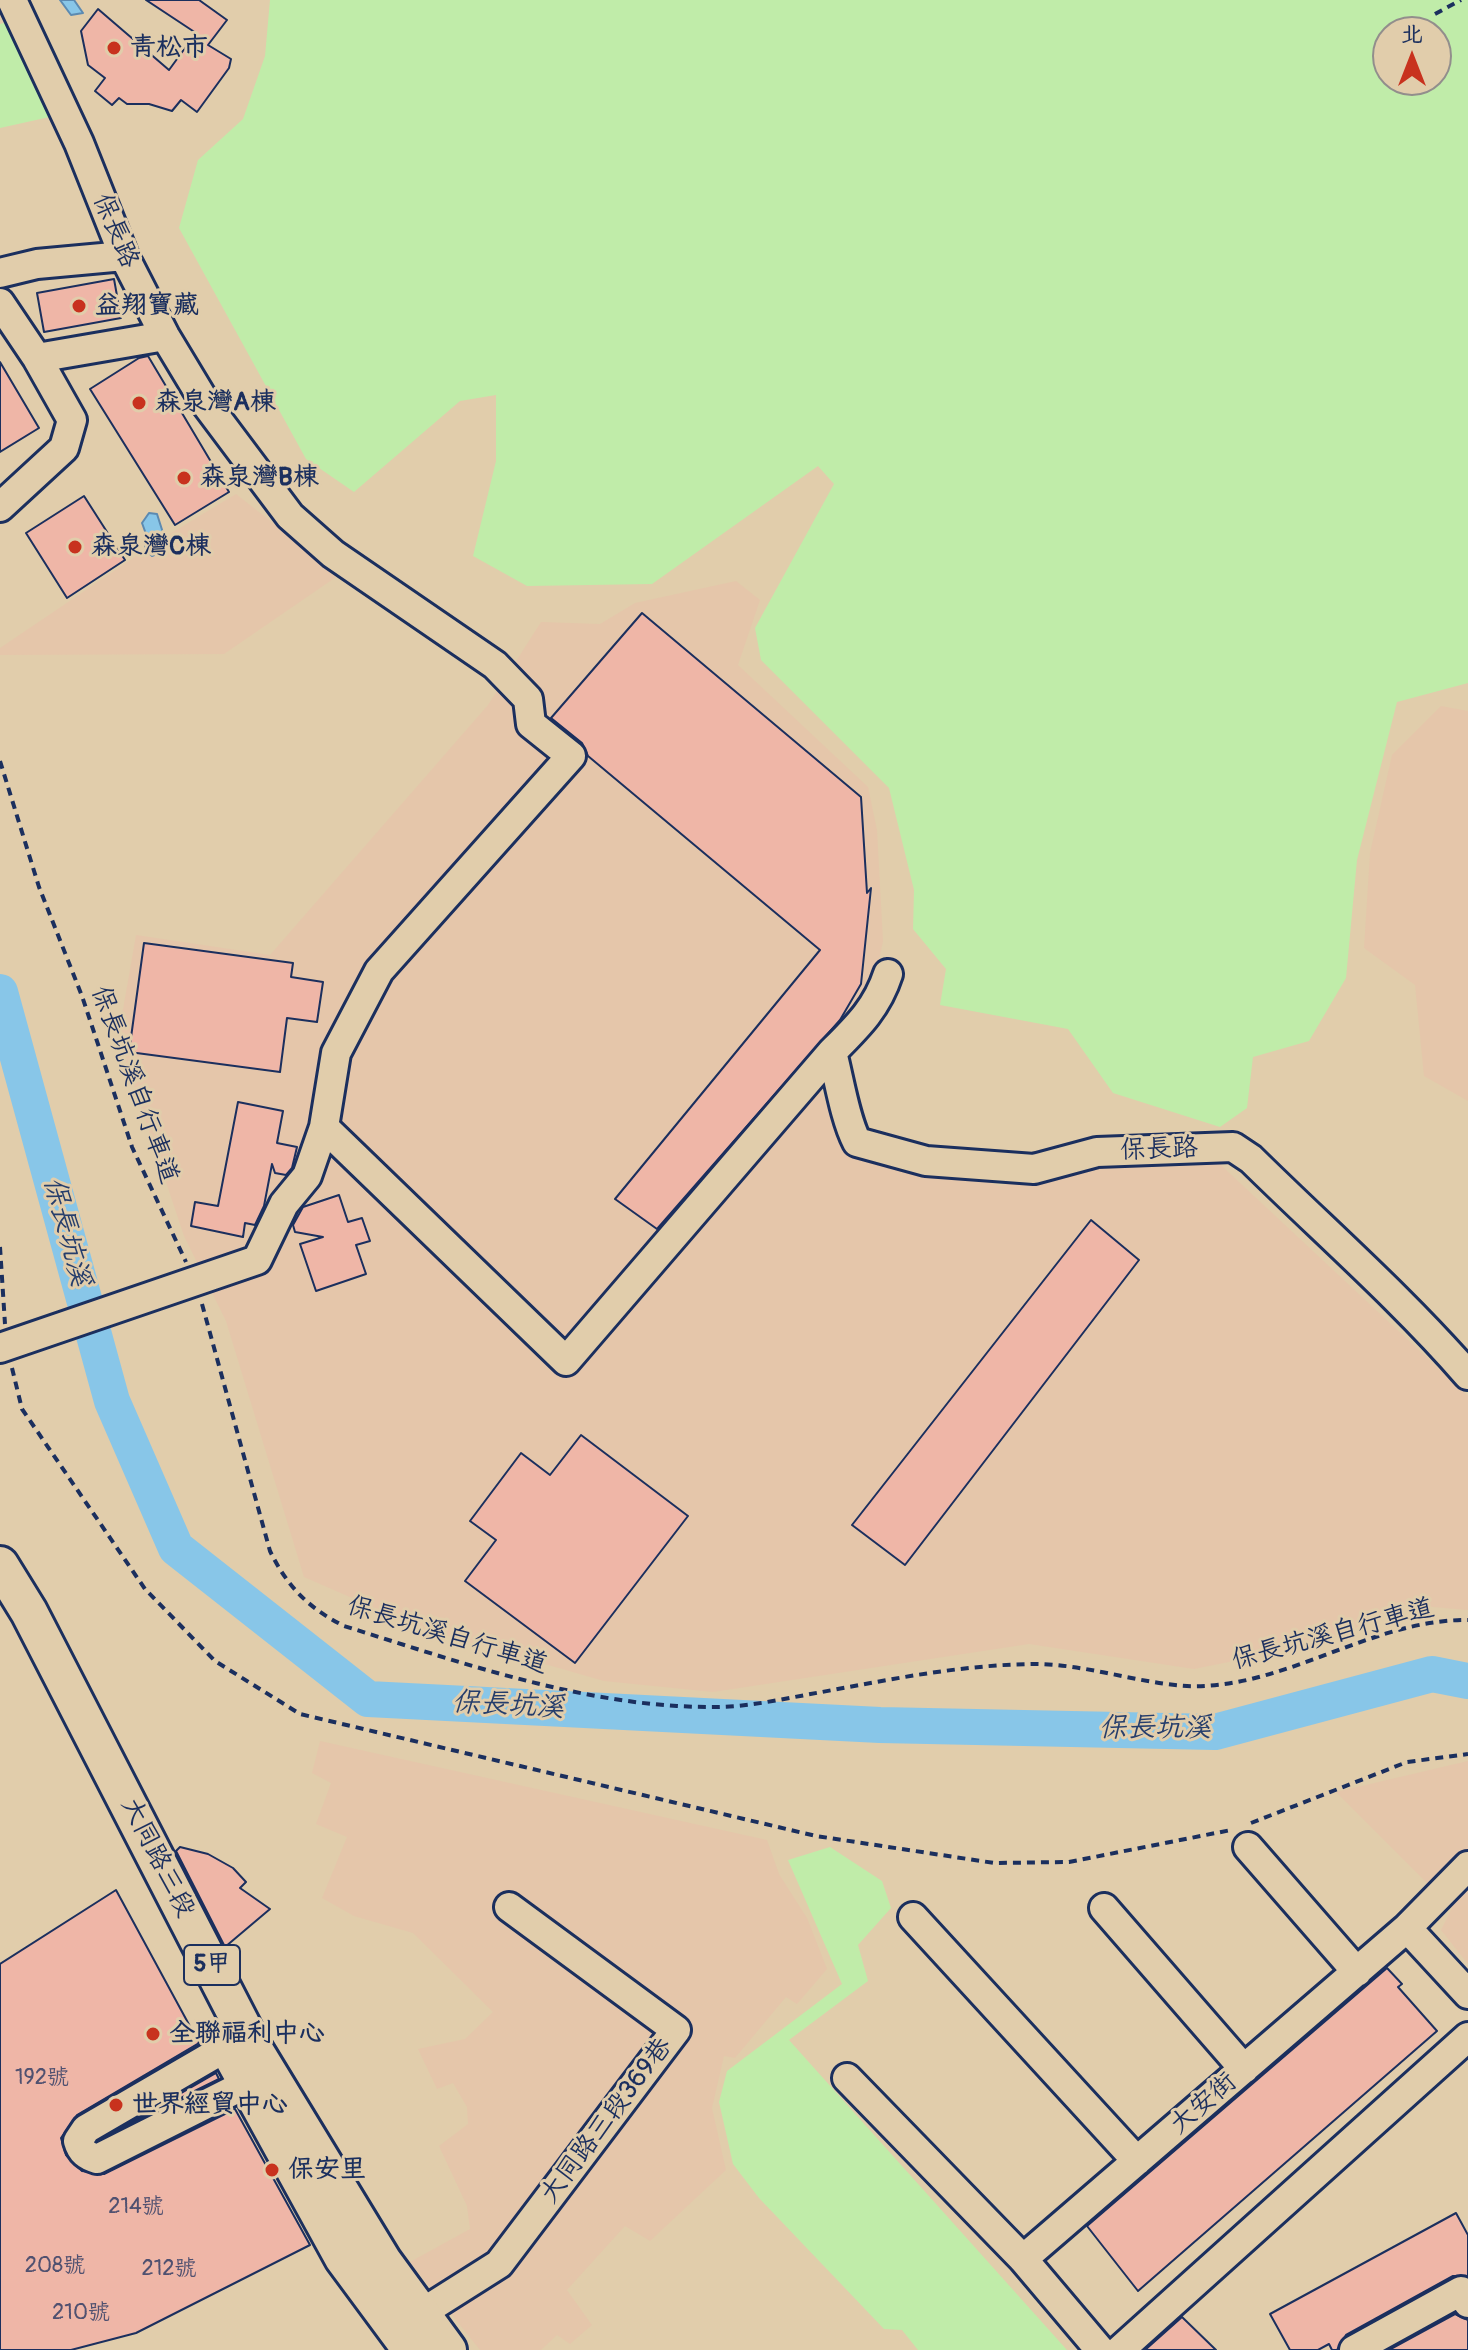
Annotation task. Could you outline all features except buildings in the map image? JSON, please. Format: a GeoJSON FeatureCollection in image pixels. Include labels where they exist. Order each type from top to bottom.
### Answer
{"type":"FeatureCollection","features":[{"type":"Feature","properties":{"kind":"main road","name":"大同路三段"},"geometry":{"type":"LineString","coordinates":[[0,1565],[36,1626],[254,2049],[383,2261],[448,2350]]}},
{"type":"Feature","properties":{"kind":"main road","name":"大同路三段"},"geometry":{"type":"LineString","coordinates":[[0,1608],[246,2084],[343,2258],[411,2350]]}},
{"type":"Feature","properties":{"kind":"street","name":"保長路"},"geometry":{"type":"LineString","coordinates":[[12,0],[79,143],[124,256],[165,336],[206,404],[290,516],[333,554],[495,665],[528,699],[531,724],[571,756],[379,971],[336,1053],[324,1127]]}},
{"type":"Feature","properties":{"kind":"street"},"geometry":{"type":"LineString","coordinates":[[0,273],[37,264],[124,256]]}},
{"type":"Feature","properties":{"kind":"street"},"geometry":{"type":"LineString","coordinates":[[0,303],[37,358],[72,420],[64,448],[0,507]]}},
{"type":"Feature","properties":{"kind":"street"},"geometry":{"type":"LineString","coordinates":[[37,358],[165,336]]}},
{"type":"Feature","properties":{"kind":"street"},"geometry":{"type":"LineString","coordinates":[[3,1347],[197,1284],[257,1260],[284,1204],[307,1176],[324,1127],[566,1361],[832,1052],[879,1002],[888,974]]}},
{"type":"Feature","properties":{"kind":"street","name":"保長路"},"geometry":{"type":"LineString","coordinates":[[832,1052],[849,1126],[857,1142],[900,1155],[958,1166],[1034,1169],[1097,1152],[1233,1147],[1251,1159],[1379,1286],[1418,1318],[1468,1375]]}},
{"type":"Feature","properties":{"kind":"street"},"geometry":{"type":"LineString","coordinates":[[1245,1833],[1357,1972]]}},
{"type":"Feature","properties":{"kind":"street","name":"大安街"},"geometry":{"type":"LineString","coordinates":[[1023,2259],[1407,1928],[1468,1866]]}},
{"type":"Feature","properties":{"kind":"street","name":"大同路三段369巷"},"geometry":{"type":"LineString","coordinates":[[420,2314],[499,2264],[676,2030],[509,1907]]}},
{"type":"Feature","properties":{"kind":"street"},"geometry":{"type":"LineString","coordinates":[[1104,1908],[1244,2069]]}},
{"type":"Feature","properties":{"kind":"street"},"geometry":{"type":"LineString","coordinates":[[913,1917],[1137,2161]]}},
{"type":"Feature","properties":{"kind":"street"},"geometry":{"type":"LineString","coordinates":[[1407,1928],[1468,1994]]}},
{"type":"Feature","properties":{"kind":"street"},"geometry":{"type":"LineString","coordinates":[[1120,2350],[1468,2037]]}},
{"type":"Feature","properties":{"kind":"street"},"geometry":{"type":"LineString","coordinates":[[227,2047],[86,2129],[78,2141],[80,2148],[88,2157],[97,2159],[246,2084]]}},
{"type":"Feature","properties":{"kind":"street"},"geometry":{"type":"LineString","coordinates":[[847,2078],[1023,2259],[1100,2350]]}},
{"type":"Feature","properties":{"kind":"street"},"geometry":{"type":"LineString","coordinates":[[1354,2350],[1461,2291],[1468,2303],[1383,2350]]}},
{"type":"Feature","properties":{"kind":"path"},"geometry":{"type":"LineString","coordinates":[[1435,14],[1461,0]]}},
{"type":"Feature","properties":{"kind":"path","name":"保長坑溪自行車道"},"geometry":{"type":"LineString","coordinates":[[0,761],[39,887],[82,996],[132,1147],[197,1284],[270,1551],[282,1577],[321,1614],[344,1626],[525,1681],[627,1701],[717,1707],[959,1668],[1032,1664],[1076,1665],[1202,1686],[1274,1673],[1385,1635],[1468,1620]]}},
{"type":"Feature","properties":{"kind":"path"},"geometry":{"type":"LineString","coordinates":[[0,1247],[3,1347],[22,1409],[145,1589],[215,1661],[300,1714],[816,1836],[994,1863],[1069,1862],[1245,1833],[1407,1762],[1468,1754]]}},
{"type":"Feature","properties":{"kind":"shaded area"},"geometry":{"type":"Polygon","coordinates":[[[236,494],[339,575],[224,654],[0,655],[0,648],[163,538],[236,494]]]}},
{"type":"Feature","properties":{"kind":"shaded area"},"geometry":{"type":"Polygon","coordinates":[[[736,581],[760,600],[738,665],[868,787],[877,830],[883,941],[872,994],[816,1078],[844,1147],[882,1160],[957,1172],[1000,1186],[1092,1160],[1208,1153],[1468,1396],[1468,1610],[1409,1605],[1318,1644],[1194,1669],[1029,1644],[713,1692],[604,1681],[423,1629],[304,1577],[226,1321],[184,1236],[118,1038],[136,935],[270,955],[488,705],[541,622],[600,624],[635,603],[736,581]]]}},
{"type":"Feature","properties":{"kind":"shaded area"},"geometry":{"type":"Polygon","coordinates":[[[1441,706],[1468,711],[1468,1101],[1424,1076],[1415,985],[1364,948],[1370,853],[1392,755],[1441,706]]]}},
{"type":"Feature","properties":{"kind":"shaded area"},"geometry":{"type":"Polygon","coordinates":[[[320,1741],[767,1840],[779,1874],[807,1918],[827,1969],[797,2004],[786,1997],[735,2058],[724,2056],[712,2108],[726,2170],[650,2241],[625,2226],[567,2290],[592,2325],[570,2344],[557,2335],[541,2350],[480,2350],[410,2262],[470,2229],[467,2206],[439,2146],[468,2124],[467,2107],[453,2083],[437,2089],[418,2049],[465,2039],[493,2012],[413,1933],[354,1916],[322,1898],[347,1837],[316,1824],[331,1783],[312,1773],[320,1741]]]}},
{"type":"Feature","properties":{"kind":"shaded area"},"geometry":{"type":"Polygon","coordinates":[[[1468,1761],[1468,1964],[1441,1930],[1452,1908],[1336,1792],[1468,1761]]]}},
{"type":"Feature","properties":{"kind":"green space"},"geometry":{"type":"Polygon","coordinates":[[[270,0],[1468,0],[1468,683],[1397,702],[1357,860],[1346,978],[1309,1041],[1253,1057],[1247,1108],[1220,1127],[1113,1093],[1068,1029],[940,1005],[946,969],[913,929],[914,890],[889,788],[761,660],[755,628],[834,484],[818,466],[652,584],[527,586],[473,556],[496,461],[496,395],[460,401],[354,492],[306,459],[179,228],[198,160],[243,119],[265,56],[270,0]]]}},
{"type":"Feature","properties":{"kind":"green space"},"geometry":{"type":"Polygon","coordinates":[[[11,21],[54,116],[0,128],[0,24],[11,21]]]}},
{"type":"Feature","properties":{"kind":"green space"},"geometry":{"type":"Polygon","coordinates":[[[830,1847],[882,1881],[891,1908],[858,1945],[868,1981],[789,2040],[1067,2350],[918,2350],[902,2330],[884,2329],[759,2198],[733,2164],[719,2102],[727,2071],[842,1984],[788,1860],[830,1847]]]}},
{"type":"Feature","properties":{"kind":"water"},"geometry":{"type":"Polygon","coordinates":[[[60,0],[74,0],[83,13],[71,15],[60,0]]]}},
{"type":"Feature","properties":{"kind":"water"},"geometry":{"type":"Polygon","coordinates":[[[149,513],[157,514],[164,536],[161,552],[152,556],[145,549],[146,534],[142,523],[149,513]]]}},
{"type":"Feature","properties":{"kind":"waterway","name":"保長坑溪"},"geometry":{"type":"LineString","coordinates":[[0,992],[112,1401],[176,1548],[368,1699],[880,1725],[1215,1732],[1432,1674],[1468,1681]]}},
{"type":"Feature","properties":{"kind":"place","name":"青松市"},"geometry":{"type":"Point","coordinates":[114,48]}},
{"type":"Feature","properties":{"kind":"place","name":"益翔寶藏"},"geometry":{"type":"Point","coordinates":[79,306]}},
{"type":"Feature","properties":{"kind":"place","name":"森泉灣A棟"},"geometry":{"type":"Point","coordinates":[139,403]}},
{"type":"Feature","properties":{"kind":"place","name":"森泉灣B棟"},"geometry":{"type":"Point","coordinates":[184,478]}},
{"type":"Feature","properties":{"kind":"place","name":"森泉灣C棟"},"geometry":{"type":"Point","coordinates":[75,547]}},
{"type":"Feature","properties":{"kind":"place","name":"全聯福利中心"},"geometry":{"type":"Point","coordinates":[153,2034]}},
{"type":"Feature","properties":{"kind":"place","name":"世界經貿中心"},"geometry":{"type":"Point","coordinates":[116,2105]}},
{"type":"Feature","properties":{"kind":"place","name":"保安里"},"geometry":{"type":"Point","coordinates":[272,2170]}}]}
